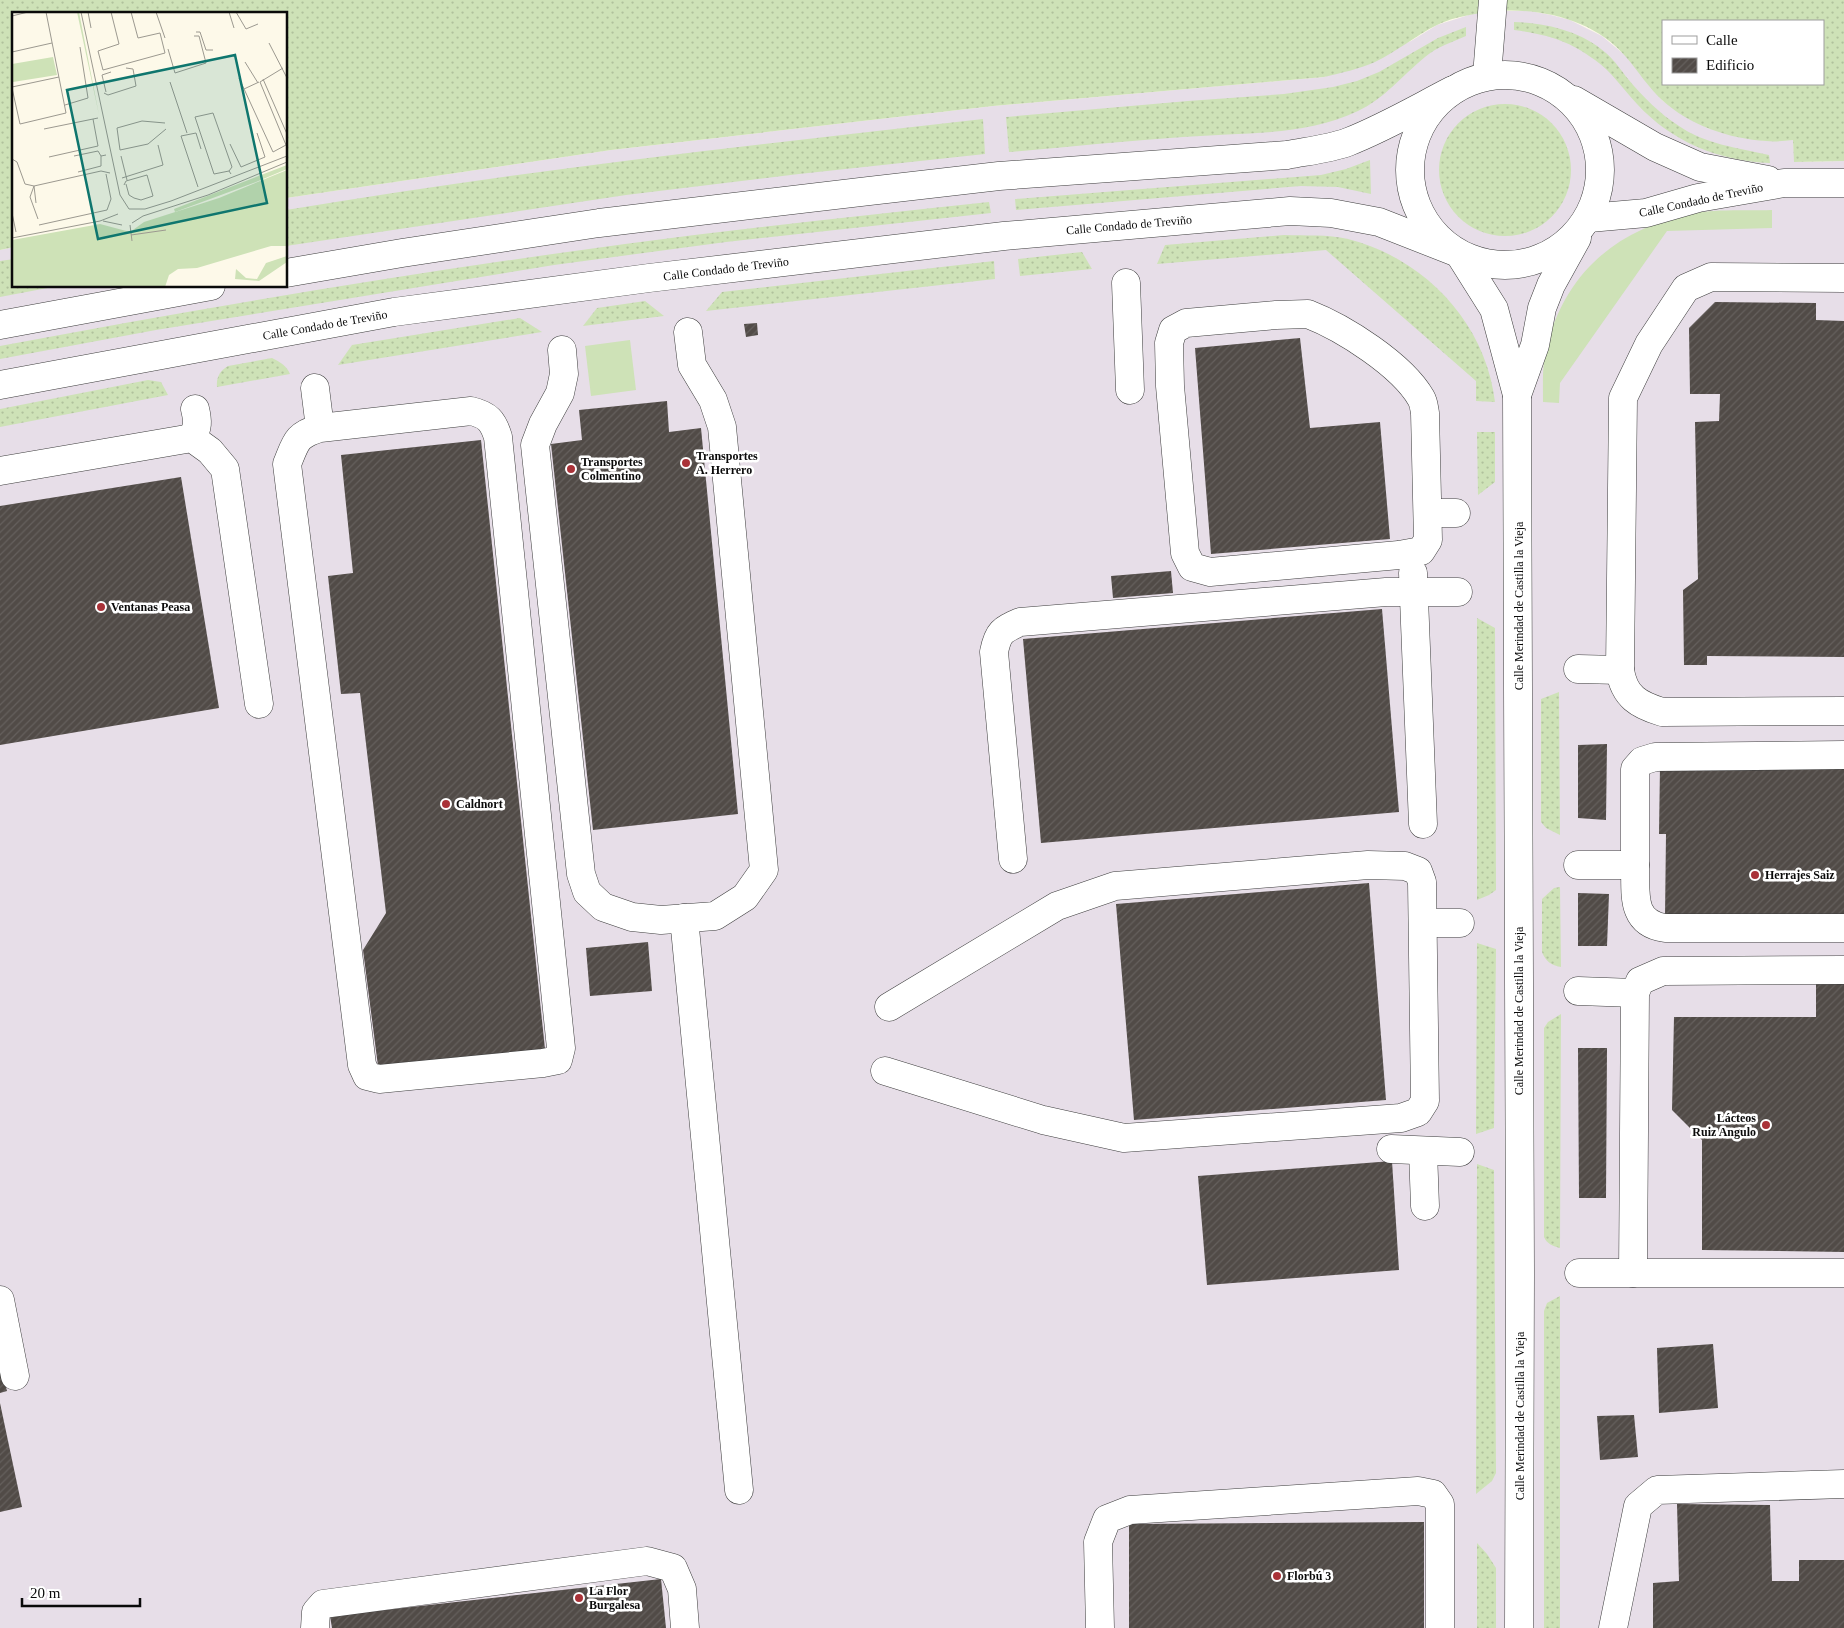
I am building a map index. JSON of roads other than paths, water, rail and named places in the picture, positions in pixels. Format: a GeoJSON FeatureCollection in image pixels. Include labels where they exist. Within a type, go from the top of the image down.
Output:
{"type":"FeatureCollection","features":[{"type":"Feature","properties":{"kind":"street"},"geometry":{"type":"LineString","coordinates":[[1488,76],[1493,0]]}},
{"type":"Feature","properties":{"kind":"street","name":"Calle Condado de Treviño"},"geometry":{"type":"LineString","coordinates":[[1453,90],[1488,76],[1513,75],[1539,80],[1655,146],[1700,167],[1784,183]]}},
{"type":"Feature","properties":{"kind":"street"},"geometry":{"type":"LineString","coordinates":[[1453,90],[1429,112],[1414,140],[1409,170],[1415,202],[1430,229],[1456,253]]}},
{"type":"Feature","properties":{"kind":"street"},"geometry":{"type":"LineString","coordinates":[[288,273],[402,253],[599,224],[850,193],[999,176],[1305,152],[1347,142],[1453,90]]}},
{"type":"Feature","properties":{"kind":"street"},"geometry":{"type":"LineString","coordinates":[[1561,92],[1581,112],[1595,136],[1601,164],[1599,192],[1586,222]]}},
{"type":"Feature","properties":{"kind":"street","name":"Calle Condado de Treviño"},"geometry":{"type":"LineString","coordinates":[[0,385],[394,312],[649,278],[1004,236],[1290,210],[1331,213],[1379,222],[1486,264],[1514,266],[1541,259],[1565,246],[1586,222],[1646,213],[1698,198],[1784,183],[1844,183]]}},
{"type":"Feature","properties":{"kind":"street","name":"Calle Merindad de Castilla la Vieja"},"geometry":{"type":"LineString","coordinates":[[1517,395],[1535,345],[1542,308],[1551,285],[1586,222]]}},
{"type":"Feature","properties":{"kind":"street","name":"Calle Merindad de Castilla la Vieja"},"geometry":{"type":"LineString","coordinates":[[1456,253],[1494,309],[1517,395],[1520,1274],[1519,1628]]}},
{"type":"Feature","properties":{"kind":"street"},"geometry":{"type":"LineString","coordinates":[[1844,278],[1711,277],[1686,288],[1649,344],[1623,398],[1620,670],[1622,681],[1629,694],[1642,706],[1662,712],[1844,711]]}},
{"type":"Feature","properties":{"kind":"street"},"geometry":{"type":"LineString","coordinates":[[1126,283],[1130,390]]}},
{"type":"Feature","properties":{"kind":"street"},"geometry":{"type":"LineString","coordinates":[[0,325],[200,288]]}},
{"type":"Feature","properties":{"kind":"street"},"geometry":{"type":"LineString","coordinates":[[1308,314],[1323,320],[1378,354],[1412,384],[1422,400],[1425,413],[1428,513],[1428,540],[1421,551],[1400,555],[1210,572],[1192,567],[1185,553],[1170,386],[1168,343],[1173,330],[1186,324],[1276,315],[1308,314]]}},
{"type":"Feature","properties":{"kind":"street"},"geometry":{"type":"LineString","coordinates":[[562,350],[564,374],[560,393],[543,424],[535,445],[581,874],[587,892],[603,906],[632,917],[661,920],[715,916],[745,897],[764,870],[722,427],[713,400],[692,366],[688,332]]}},
{"type":"Feature","properties":{"kind":"street"},"geometry":{"type":"LineString","coordinates":[[315,388],[320,428]]}},
{"type":"Feature","properties":{"kind":"street"},"geometry":{"type":"LineString","coordinates":[[192,438],[198,422],[195,409]]}},
{"type":"Feature","properties":{"kind":"street"},"geometry":{"type":"LineString","coordinates":[[471,411],[482,414],[494,424],[498,437],[559,1028],[561,1048],[558,1060],[543,1064],[379,1079],[368,1076],[362,1065],[287,464],[296,441],[307,432],[320,428],[471,411]]}},
{"type":"Feature","properties":{"kind":"street"},"geometry":{"type":"LineString","coordinates":[[0,471],[192,438],[210,451],[225,469],[259,704]]}},
{"type":"Feature","properties":{"kind":"street"},"geometry":{"type":"LineString","coordinates":[[1428,513],[1456,512]]}},
{"type":"Feature","properties":{"kind":"street"},"geometry":{"type":"LineString","coordinates":[[1412,553],[1423,824]]}},
{"type":"Feature","properties":{"kind":"street"},"geometry":{"type":"LineString","coordinates":[[1013,859],[994,652],[996,640],[1002,630],[1020,622],[1386,592],[1458,592]]}},
{"type":"Feature","properties":{"kind":"street"},"geometry":{"type":"LineString","coordinates":[[1578,669],[1620,670]]}},
{"type":"Feature","properties":{"kind":"street"},"geometry":{"type":"LineString","coordinates":[[1844,755],[1654,756],[1642,761],[1636,769],[1635,865],[1636,908],[1654,927],[1844,928]]}},
{"type":"Feature","properties":{"kind":"street"},"geometry":{"type":"LineString","coordinates":[[885,1071],[1043,1120],[1124,1138],[1401,1118],[1418,1112],[1425,1101],[1422,882],[1418,871],[1405,866],[1368,865],[1114,886],[1057,906],[889,1008]]}},
{"type":"Feature","properties":{"kind":"street"},"geometry":{"type":"LineString","coordinates":[[1578,865],[1635,865]]}},
{"type":"Feature","properties":{"kind":"street"},"geometry":{"type":"LineString","coordinates":[[684,918],[739,1490]]}},
{"type":"Feature","properties":{"kind":"street"},"geometry":{"type":"LineString","coordinates":[[1423,923],[1460,923]]}},
{"type":"Feature","properties":{"kind":"street"},"geometry":{"type":"LineString","coordinates":[[1633,1272],[1636,993],[1640,981],[1663,972],[1844,970]]}},
{"type":"Feature","properties":{"kind":"street"},"geometry":{"type":"LineString","coordinates":[[1578,992],[1636,993]]}},
{"type":"Feature","properties":{"kind":"street"},"geometry":{"type":"LineString","coordinates":[[1391,1149],[1460,1152]]}},
{"type":"Feature","properties":{"kind":"street"},"geometry":{"type":"LineString","coordinates":[[1423,1151],[1425,1206]]}},
{"type":"Feature","properties":{"kind":"street"},"geometry":{"type":"LineString","coordinates":[[1579,1273],[1844,1273]]}},
{"type":"Feature","properties":{"kind":"street"},"geometry":{"type":"LineString","coordinates":[[0,1300],[15,1376]]}},
{"type":"Feature","properties":{"kind":"street"},"geometry":{"type":"LineString","coordinates":[[1613,1628],[1638,1506],[1657,1490],[1844,1484]]}},
{"type":"Feature","properties":{"kind":"street"},"geometry":{"type":"LineString","coordinates":[[1100,1628],[1098,1542],[1107,1519],[1130,1510],[1418,1492],[1433,1494],[1450,1521],[1440,1628]]}},
{"type":"Feature","properties":{"kind":"street"},"geometry":{"type":"LineString","coordinates":[[315,1628],[316,1612],[323,1604],[647,1561],[673,1568],[682,1589],[685,1628]]}},
{"type":"Feature","properties":{"kind":"place","name":"Transportes A. Herrero"},"geometry":{"type":"Point","coordinates":[686,463]}},
{"type":"Feature","properties":{"kind":"place","name":"Transportes Colmentino"},"geometry":{"type":"Point","coordinates":[571,469]}},
{"type":"Feature","properties":{"kind":"place","name":"Ventanas Peasa"},"geometry":{"type":"Point","coordinates":[101,607]}},
{"type":"Feature","properties":{"kind":"place","name":"Caldnort"},"geometry":{"type":"Point","coordinates":[446,804]}},
{"type":"Feature","properties":{"kind":"place","name":"Herrajes Saiz"},"geometry":{"type":"Point","coordinates":[1755,875]}},
{"type":"Feature","properties":{"kind":"place","name":"Lácteos Ruiz Angulo"},"geometry":{"type":"Point","coordinates":[1766,1125]}},
{"type":"Feature","properties":{"kind":"place","name":"Florbú 3"},"geometry":{"type":"Point","coordinates":[1277,1576]}},
{"type":"Feature","properties":{"kind":"place","name":"La Flor Burgalesa"},"geometry":{"type":"Point","coordinates":[579,1598]}}]}
